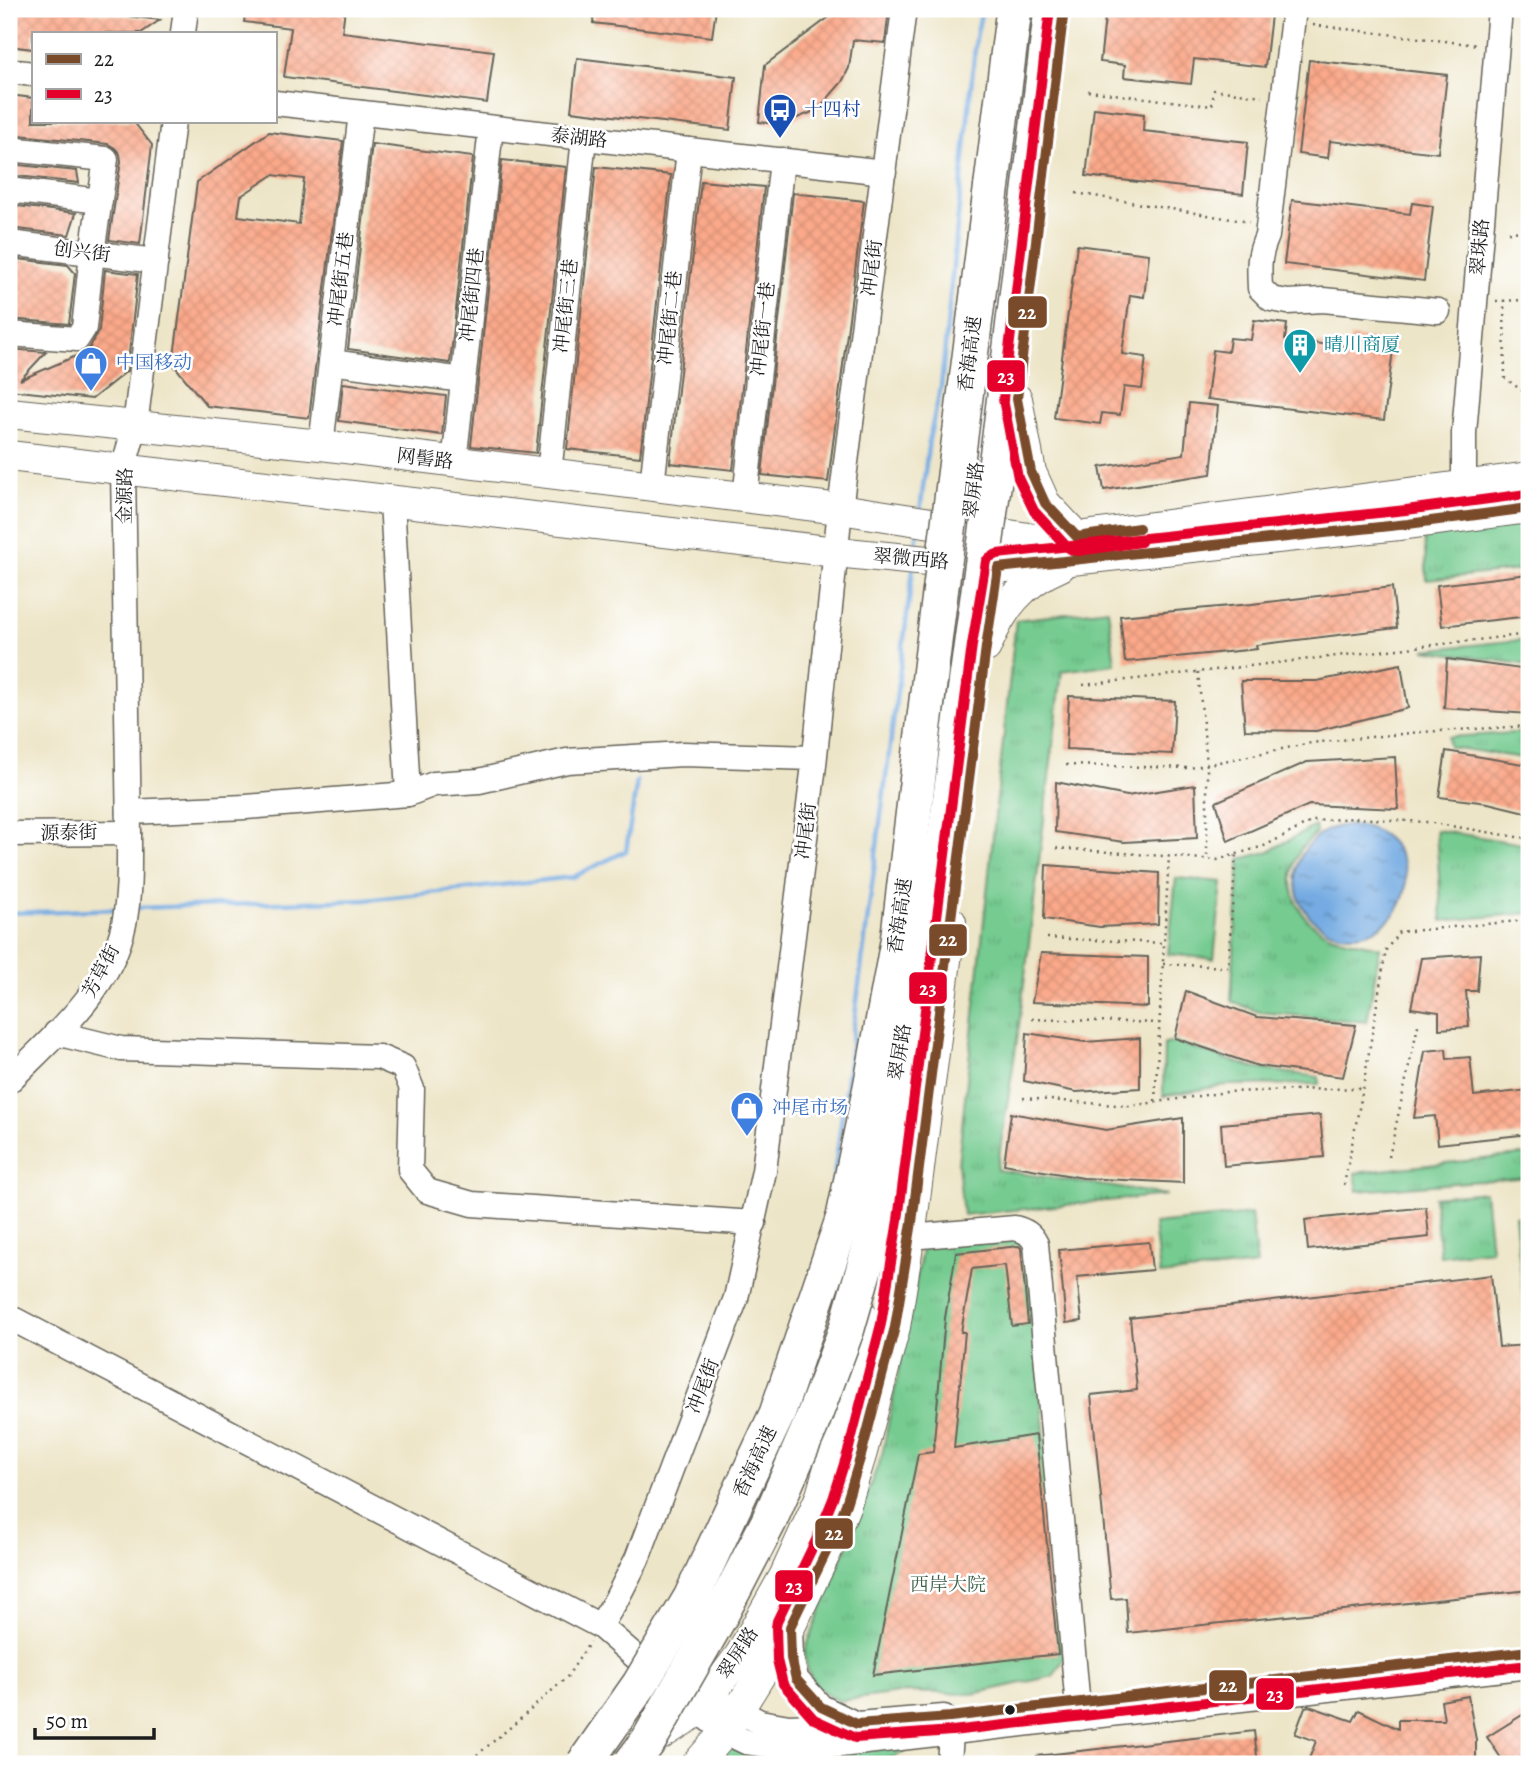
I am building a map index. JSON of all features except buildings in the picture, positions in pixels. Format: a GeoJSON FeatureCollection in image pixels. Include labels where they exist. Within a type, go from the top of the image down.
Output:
{"type":"FeatureCollection","features":[{"type":"Feature","properties":{"kind":"highway","name":"香海高速"},"geometry":{"type":"LineString","coordinates":[[584,1764],[640,1684],[691,1598],[777,1414],[844,1217],[898,942],[1014,9]]}},
{"type":"Feature","properties":{"kind":"highway","name":"香海高速"},"geometry":{"type":"LineString","coordinates":[[631,1764],[649,1740],[722,1612],[769,1521],[810,1427],[846,1328],[876,1227],[930,950],[1000,436],[1052,9]]}},
{"type":"Feature","properties":{"kind":"main road","name":"翠屏路"},"geometry":{"type":"LineString","coordinates":[[697,1764],[731,1721],[789,1626],[830,1544],[833,1500],[853,1381],[875,1201],[916,949],[1034,9]]}},
{"type":"Feature","properties":{"kind":"main road","name":"翠屏路"},"geometry":{"type":"LineString","coordinates":[[615,1764],[703,1704],[740,1655],[785,1574],[862,1452],[895,1327],[910,1237],[1003,533],[1064,9]]}},
{"type":"Feature","properties":{"kind":"main road"},"geometry":{"type":"LineString","coordinates":[[986,647],[1004,611],[1022,589],[1079,548],[1045,503],[1031,472],[1017,399]]}},
{"type":"Feature","properties":{"kind":"main road","name":"网髻路"},"geometry":{"type":"LineString","coordinates":[[9,413],[321,445],[840,509]]}},
{"type":"Feature","properties":{"kind":"main road","name":"翠微西路"},"geometry":{"type":"LineString","coordinates":[[9,457],[836,552],[998,568],[1079,548],[1529,478]]}},
{"type":"Feature","properties":{"kind":"main road","name":"翠微西路"},"geometry":{"type":"LineString","coordinates":[[840,509],[1003,533],[1079,548],[1408,524],[1529,508]]}},
{"type":"Feature","properties":{"kind":"street"},"geometry":{"type":"LineString","coordinates":[[183,32],[186,9]]}},
{"type":"Feature","properties":{"kind":"street","name":"冲尾街"},"geometry":{"type":"LineString","coordinates":[[600,1626],[637,1559],[732,1311],[764,1171],[814,758],[840,509],[904,9]]}},
{"type":"Feature","properties":{"kind":"street","name":"翠珠路"},"geometry":{"type":"LineString","coordinates":[[1464,486],[1464,433],[1500,9]]}},
{"type":"Feature","properties":{"kind":"street"},"geometry":{"type":"LineString","coordinates":[[1293,16],[1267,236],[1260,253],[1260,288],[1271,299],[1288,302],[1323,300],[1438,311]]}},
{"type":"Feature","properties":{"kind":"street"},"geometry":{"type":"LineString","coordinates":[[9,71],[32,74]]}},
{"type":"Feature","properties":{"kind":"street","name":"泰湖路"},"geometry":{"type":"LineString","coordinates":[[276,103],[884,172]]}},
{"type":"Feature","properties":{"kind":"street","name":"冲尾街五巷"},"geometry":{"type":"LineString","coordinates":[[321,445],[361,113]]}},
{"type":"Feature","properties":{"kind":"street","name":"金源路"},"geometry":{"type":"LineString","coordinates":[[129,823],[123,469],[135,426],[173,122]]}},
{"type":"Feature","properties":{"kind":"street","name":"冲尾街四巷"},"geometry":{"type":"LineString","coordinates":[[454,463],[491,128]]}},
{"type":"Feature","properties":{"kind":"street","name":"冲尾街三巷"},"geometry":{"type":"LineString","coordinates":[[549,474],[584,138]]}},
{"type":"Feature","properties":{"kind":"street"},"geometry":{"type":"LineString","coordinates":[[9,149],[106,159],[84,328],[77,339],[9,334]]}},
{"type":"Feature","properties":{"kind":"street","name":"冲尾街二巷"},"geometry":{"type":"LineString","coordinates":[[652,486],[689,150]]}},
{"type":"Feature","properties":{"kind":"street","name":"冲尾街一巷"},"geometry":{"type":"LineString","coordinates":[[745,498],[782,160]]}},
{"type":"Feature","properties":{"kind":"street"},"geometry":{"type":"LineString","coordinates":[[9,190],[100,201]]}},
{"type":"Feature","properties":{"kind":"street","name":"创兴街"},"geometry":{"type":"LineString","coordinates":[[9,243],[156,261]]}},
{"type":"Feature","properties":{"kind":"street"},"geometry":{"type":"LineString","coordinates":[[331,362],[463,380]]}},
{"type":"Feature","properties":{"kind":"street"},"geometry":{"type":"LineString","coordinates":[[392,500],[408,794]]}},
{"type":"Feature","properties":{"kind":"street","name":"源泰街"},"geometry":{"type":"LineString","coordinates":[[9,834],[129,823],[246,807],[408,794],[434,784],[480,781],[567,761],[683,754],[814,758]]}},
{"type":"Feature","properties":{"kind":"street","name":"芳草街"},"geometry":{"type":"LineString","coordinates":[[9,1081],[90,998],[111,961],[126,909],[129,823]]}},
{"type":"Feature","properties":{"kind":"street"},"geometry":{"type":"LineString","coordinates":[[56,1033],[121,1049],[379,1057],[403,1067],[412,1090],[410,1170],[427,1191],[471,1203],[754,1223]]}},
{"type":"Feature","properties":{"kind":"street"},"geometry":{"type":"LineString","coordinates":[[910,1237],[1015,1228],[1032,1236],[1036,1244],[1079,1710]]}},
{"type":"Feature","properties":{"kind":"street"},"geometry":{"type":"LineString","coordinates":[[9,1317],[600,1626],[703,1704],[731,1721],[746,1742],[792,1748],[951,1733],[1079,1710],[1529,1651]]}},
{"type":"Feature","properties":{"kind":"street"},"geometry":{"type":"LineString","coordinates":[[789,1626],[791,1658],[796,1678],[821,1707],[857,1724]]}},
{"type":"Feature","properties":{"kind":"street"},"geometry":{"type":"LineString","coordinates":[[731,1721],[789,1727],[1079,1710],[1529,1666]]}},
{"type":"Feature","properties":{"kind":"street"},"geometry":{"type":"LineString","coordinates":[[949,1764],[951,1733]]}},
{"type":"Feature","properties":{"kind":"path"},"geometry":{"type":"LineString","coordinates":[[1293,16],[1481,46]]}},
{"type":"Feature","properties":{"kind":"path"},"geometry":{"type":"LineString","coordinates":[[1088,91],[1212,106],[1214,90],[1283,99]]}},
{"type":"Feature","properties":{"kind":"path"},"geometry":{"type":"LineString","coordinates":[[1076,193],[1268,225]]}},
{"type":"Feature","properties":{"kind":"path"},"geometry":{"type":"LineString","coordinates":[[1508,232],[1529,231]]}},
{"type":"Feature","properties":{"kind":"path"},"geometry":{"type":"LineString","coordinates":[[1504,300],[1505,378],[1529,396]]}},
{"type":"Feature","properties":{"kind":"path"},"geometry":{"type":"LineString","coordinates":[[1475,301],[1529,300]]}},
{"type":"Feature","properties":{"kind":"path"},"geometry":{"type":"LineString","coordinates":[[1083,685],[1529,634]]}},
{"type":"Feature","properties":{"kind":"path"},"geometry":{"type":"LineString","coordinates":[[1198,671],[1208,764],[1207,859]]}},
{"type":"Feature","properties":{"kind":"path"},"geometry":{"type":"LineString","coordinates":[[1066,765],[1190,768],[1311,743],[1422,732],[1529,726]]}},
{"type":"Feature","properties":{"kind":"path"},"geometry":{"type":"LineString","coordinates":[[1056,848],[1217,860],[1264,846],[1313,821],[1354,818],[1427,822],[1529,839]]}},
{"type":"Feature","properties":{"kind":"path"},"geometry":{"type":"LineString","coordinates":[[1163,964],[1228,967],[1236,854]]}},
{"type":"Feature","properties":{"kind":"path"},"geometry":{"type":"LineString","coordinates":[[1155,1102],[1169,856]]}},
{"type":"Feature","properties":{"kind":"path"},"geometry":{"type":"LineString","coordinates":[[1344,1185],[1386,950],[1399,932],[1529,919]]}},
{"type":"Feature","properties":{"kind":"path"},"geometry":{"type":"LineString","coordinates":[[1047,938],[1164,943]]}},
{"type":"Feature","properties":{"kind":"path"},"geometry":{"type":"LineString","coordinates":[[1032,1020],[1160,1023]]}},
{"type":"Feature","properties":{"kind":"path"},"geometry":{"type":"LineString","coordinates":[[1389,1157],[1419,1021]]}},
{"type":"Feature","properties":{"kind":"path"},"geometry":{"type":"LineString","coordinates":[[1023,1098],[1129,1106],[1227,1092],[1363,1088]]}},
{"type":"Feature","properties":{"kind":"path"},"geometry":{"type":"LineString","coordinates":[[466,1764],[567,1677],[600,1626]]}},
{"type":"Feature","properties":{"kind":"path"},"geometry":{"type":"LineString","coordinates":[[978,1759],[978,1764]]}},
{"type":"Feature","properties":{"kind":"green space"},"geometry":{"type":"Polygon","coordinates":[[[1529,520],[1529,569],[1427,580],[1424,535],[1529,520]]]}},
{"type":"Feature","properties":{"kind":"green space"},"geometry":{"type":"Polygon","coordinates":[[[1108,609],[1115,664],[1062,671],[1018,1034],[997,1170],[1167,1195],[963,1215],[958,1164],[1016,620],[1108,609]]]}},
{"type":"Feature","properties":{"kind":"green space"},"geometry":{"type":"Polygon","coordinates":[[[1529,639],[1529,665],[1424,650],[1529,639]]]}},
{"type":"Feature","properties":{"kind":"green space"},"geometry":{"type":"Polygon","coordinates":[[[1529,732],[1529,759],[1449,747],[1448,737],[1529,732]]]}},
{"type":"Feature","properties":{"kind":"green space"},"geometry":{"type":"Polygon","coordinates":[[[1315,826],[1316,833],[1295,861],[1292,873],[1294,897],[1306,917],[1326,933],[1380,947],[1367,1022],[1259,1012],[1231,1001],[1240,859],[1267,852],[1315,826]]]}},
{"type":"Feature","properties":{"kind":"green space"},"geometry":{"type":"Polygon","coordinates":[[[1436,830],[1529,845],[1529,913],[1442,921],[1436,830]]]}},
{"type":"Feature","properties":{"kind":"green space"},"geometry":{"type":"Polygon","coordinates":[[[1176,878],[1222,882],[1214,959],[1168,954],[1176,878]]]}},
{"type":"Feature","properties":{"kind":"green space"},"geometry":{"type":"Polygon","coordinates":[[[1175,1042],[1254,1068],[1319,1077],[1319,1084],[1226,1085],[1163,1096],[1164,1044],[1175,1042]]]}},
{"type":"Feature","properties":{"kind":"green space"},"geometry":{"type":"Polygon","coordinates":[[[1529,1154],[1529,1177],[1358,1191],[1355,1173],[1529,1154]]]}},
{"type":"Feature","properties":{"kind":"green space"},"geometry":{"type":"Polygon","coordinates":[[[1485,1192],[1491,1250],[1440,1256],[1434,1197],[1485,1192]]]}},
{"type":"Feature","properties":{"kind":"green space"},"geometry":{"type":"Polygon","coordinates":[[[1251,1214],[1257,1265],[1160,1275],[1154,1224],[1251,1214]]]}},
{"type":"Feature","properties":{"kind":"green space"},"geometry":{"type":"Polygon","coordinates":[[[1529,1215],[1529,1333],[1527,1333],[1515,1216],[1529,1215]]]}},
{"type":"Feature","properties":{"kind":"green space","name":"西岸大院"},"geometry":{"type":"Polygon","coordinates":[[[1026,1234],[1065,1657],[1053,1676],[973,1694],[906,1692],[840,1701],[815,1685],[804,1653],[882,1455],[923,1245],[1026,1234]]]}},
{"type":"Feature","properties":{"kind":"green space"},"geometry":{"type":"Polygon","coordinates":[[[730,1730],[940,1732],[882,1764],[714,1764],[730,1730]]]}},
{"type":"Feature","properties":{"kind":"water"},"geometry":{"type":"Polygon","coordinates":[[[1351,825],[1372,829],[1390,841],[1402,859],[1406,880],[1402,901],[1390,919],[1372,931],[1351,935],[1330,931],[1312,919],[1300,901],[1296,880],[1300,859],[1312,841],[1330,829],[1351,825]]]}},
{"type":"Feature","properties":{"kind":"waterway"},"geometry":{"type":"LineString","coordinates":[[920,512],[929,439],[941,387],[976,38],[982,9]]}},
{"type":"Feature","properties":{"kind":"waterway"},"geometry":{"type":"LineString","coordinates":[[915,550],[918,531]]}},
{"type":"Feature","properties":{"kind":"waterway"},"geometry":{"type":"LineString","coordinates":[[833,1185],[913,569]]}},
{"type":"Feature","properties":{"kind":"waterway"},"geometry":{"type":"LineString","coordinates":[[135,908],[366,900],[573,877],[626,851],[637,781]]}},
{"type":"Feature","properties":{"kind":"waterway"},"geometry":{"type":"LineString","coordinates":[[9,913],[119,909]]}},
{"type":"Feature","properties":{"kind":"transit line","name":"23"},"geometry":{"type":"LineString","coordinates":[[1050,9],[1003,399],[1018,478],[1034,511],[1067,547],[1078,551],[1141,542]]}},
{"type":"Feature","properties":{"kind":"transit line","name":"22"},"geometry":{"type":"LineString","coordinates":[[1064,9],[1017,399],[1031,472],[1045,503],[1077,537],[1139,528]]}},
{"type":"Feature","properties":{"kind":"transit line","name":"23"},"geometry":{"type":"LineString","coordinates":[[1527,494],[1406,510],[997,554],[986,561],[972,645],[898,1220],[881,1324],[833,1499],[776,1627],[777,1660],[783,1684],[814,1719],[855,1738],[952,1731],[1529,1665]]}},
{"type":"Feature","properties":{"kind":"transit line","name":"22"},"geometry":{"type":"LineString","coordinates":[[1529,508],[1408,524],[998,568],[912,1222],[895,1327],[846,1504],[790,1627],[791,1658],[796,1679],[821,1707],[857,1724],[950,1717],[1529,1651]]}},
{"type":"Feature","properties":{"kind":"place","name":"十四村"},"geometry":{"type":"Point","coordinates":[780,140]}},
{"type":"Feature","properties":{"kind":"place","name":"晴川商厦"},"geometry":{"type":"Point","coordinates":[1300,375]}},
{"type":"Feature","properties":{"kind":"place","name":"中国移动"},"geometry":{"type":"Point","coordinates":[91,393]}},
{"type":"Feature","properties":{"kind":"place","name":"冲尾市场"},"geometry":{"type":"Point","coordinates":[747,1138]}}]}
